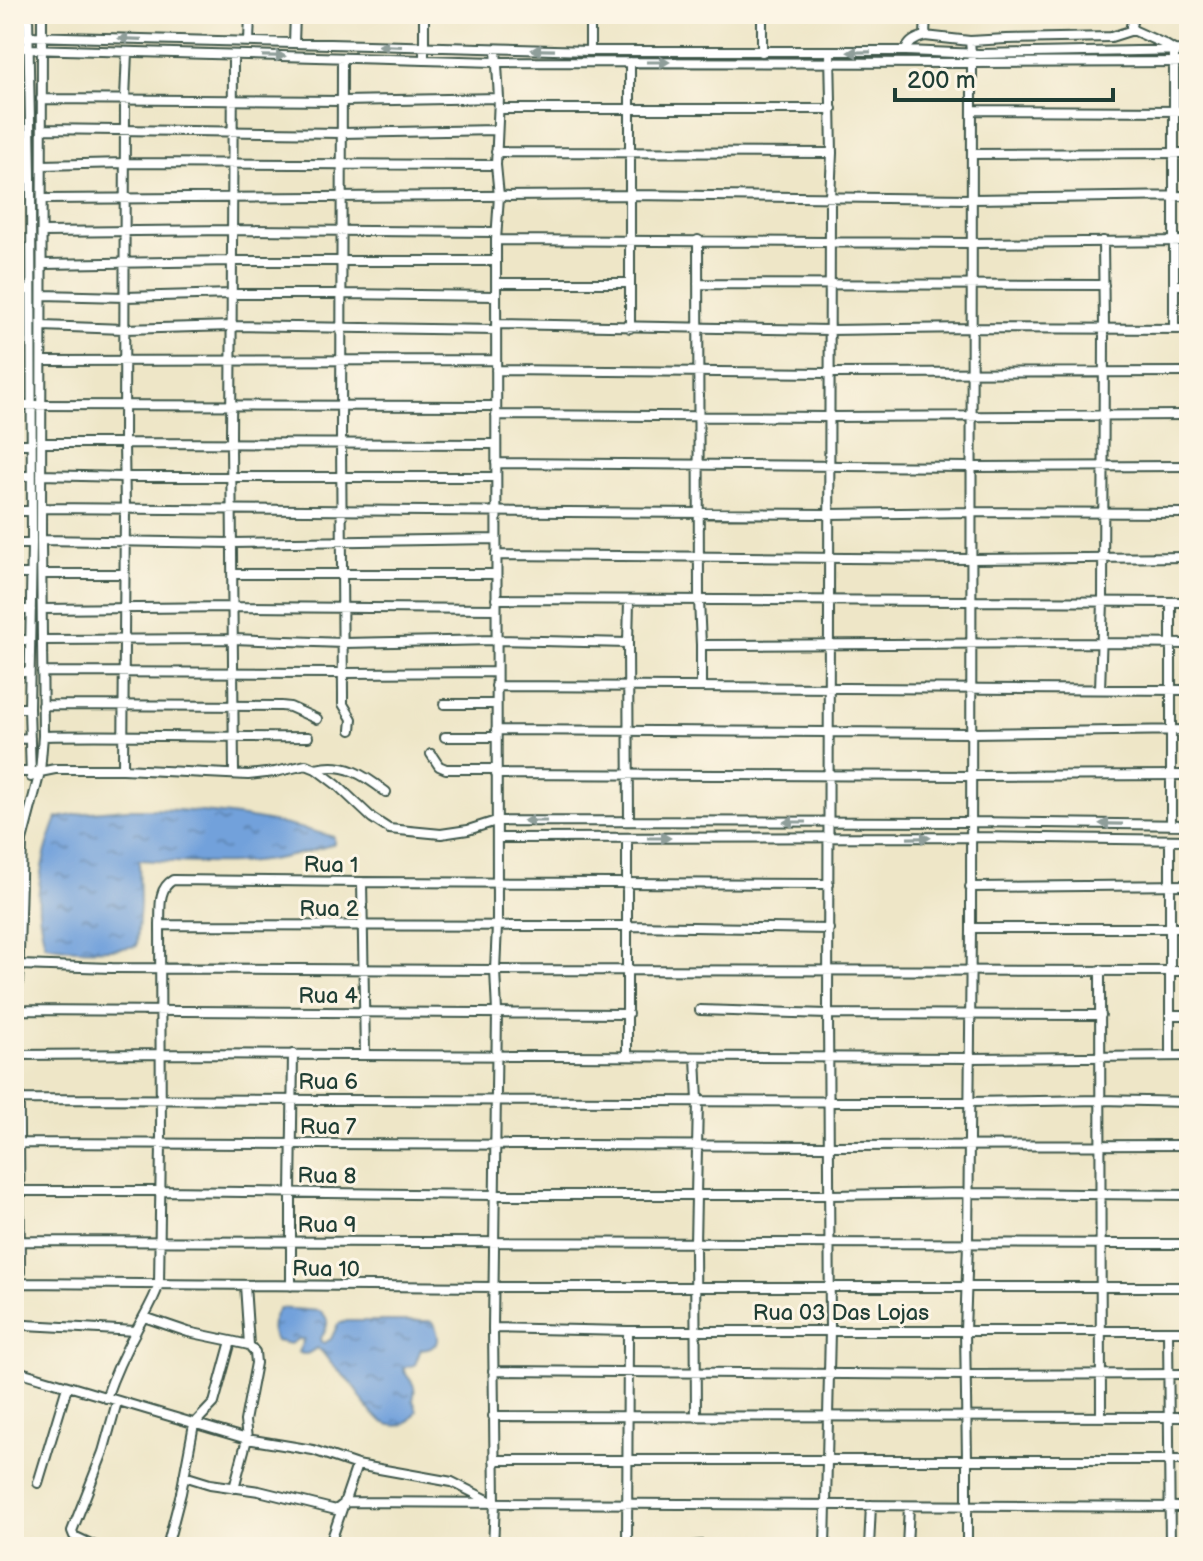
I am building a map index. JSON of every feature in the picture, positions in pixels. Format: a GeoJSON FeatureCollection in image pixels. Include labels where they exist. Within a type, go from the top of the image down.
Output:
{"type":"FeatureCollection","features":[{"type":"Feature","properties":{"kind":"street"},"geometry":{"type":"LineString","coordinates":[[28,14],[31,511],[42,574],[43,736],[35,772]]}},
{"type":"Feature","properties":{"kind":"street"},"geometry":{"type":"LineString","coordinates":[[15,1284],[20,1272],[19,1143],[16,1121],[19,1099],[16,1055],[19,1010],[16,990],[18,860],[35,790],[29,708],[31,574],[41,508],[42,14]]}},
{"type":"Feature","properties":{"kind":"street"},"geometry":{"type":"LineString","coordinates":[[249,42],[250,14]]}},
{"type":"Feature","properties":{"kind":"street"},"geometry":{"type":"LineString","coordinates":[[294,43],[295,14]]}},
{"type":"Feature","properties":{"kind":"street"},"geometry":{"type":"LineString","coordinates":[[424,14],[424,60]]}},
{"type":"Feature","properties":{"kind":"street"},"geometry":{"type":"LineString","coordinates":[[590,14],[590,51]]}},
{"type":"Feature","properties":{"kind":"street"},"geometry":{"type":"LineString","coordinates":[[762,14],[762,52]]}},
{"type":"Feature","properties":{"kind":"street"},"geometry":{"type":"LineString","coordinates":[[925,36],[926,14]]}},
{"type":"Feature","properties":{"kind":"street"},"geometry":{"type":"LineString","coordinates":[[1133,30],[1134,14]]}},
{"type":"Feature","properties":{"kind":"street"},"geometry":{"type":"LineString","coordinates":[[906,51],[916,39],[925,36],[970,41],[1111,37],[1133,30],[1174,50]]}},
{"type":"Feature","properties":{"kind":"street"},"geometry":{"type":"LineString","coordinates":[[14,43],[28,36],[42,36],[590,51],[906,51],[972,58],[1189,62]]}},
{"type":"Feature","properties":{"kind":"street"},"geometry":{"type":"LineString","coordinates":[[967,1547],[965,1331],[971,928],[973,415],[970,41]]}},
{"type":"Feature","properties":{"kind":"street"},"geometry":{"type":"LineString","coordinates":[[14,43],[28,49],[42,50],[496,62],[830,63],[1189,50]]}},
{"type":"Feature","properties":{"kind":"street"},"geometry":{"type":"LineString","coordinates":[[493,1547],[497,1012],[496,236],[499,196],[496,49]]}},
{"type":"Feature","properties":{"kind":"street"},"geometry":{"type":"LineString","coordinates":[[1174,50],[1174,329]]}},
{"type":"Feature","properties":{"kind":"street"},"geometry":{"type":"LineString","coordinates":[[123,769],[127,52]]}},
{"type":"Feature","properties":{"kind":"street"},"geometry":{"type":"LineString","coordinates":[[685,1547],[825,1547],[830,1330],[830,52]]}},
{"type":"Feature","properties":{"kind":"street"},"geometry":{"type":"LineString","coordinates":[[233,55],[231,443],[234,773]]}},
{"type":"Feature","properties":{"kind":"street"},"geometry":{"type":"LineString","coordinates":[[342,58],[343,704],[352,719],[351,730]]}},
{"type":"Feature","properties":{"kind":"street"},"geometry":{"type":"LineString","coordinates":[[630,62],[630,328]]}},
{"type":"Feature","properties":{"kind":"street"},"geometry":{"type":"LineString","coordinates":[[41,99],[343,101],[499,98]]}},
{"type":"Feature","properties":{"kind":"street"},"geometry":{"type":"LineString","coordinates":[[499,109],[832,109]]}},
{"type":"Feature","properties":{"kind":"street"},"geometry":{"type":"LineString","coordinates":[[972,110],[1189,111]]}},
{"type":"Feature","properties":{"kind":"street"},"geometry":{"type":"LineString","coordinates":[[42,129],[342,133],[496,130]]}},
{"type":"Feature","properties":{"kind":"street"},"geometry":{"type":"LineString","coordinates":[[496,152],[832,153]]}},
{"type":"Feature","properties":{"kind":"street"},"geometry":{"type":"LineString","coordinates":[[972,154],[1189,153]]}},
{"type":"Feature","properties":{"kind":"street"},"geometry":{"type":"LineString","coordinates":[[42,165],[496,165]]}},
{"type":"Feature","properties":{"kind":"street"},"geometry":{"type":"LineString","coordinates":[[14,177],[31,177]]}},
{"type":"Feature","properties":{"kind":"street"},"geometry":{"type":"LineString","coordinates":[[42,199],[630,195],[972,199],[1189,196]]}},
{"type":"Feature","properties":{"kind":"street"},"geometry":{"type":"LineString","coordinates":[[42,232],[341,231],[630,240],[972,243],[1189,241]]}},
{"type":"Feature","properties":{"kind":"street"},"geometry":{"type":"LineString","coordinates":[[698,240],[701,687]]}},
{"type":"Feature","properties":{"kind":"street"},"geometry":{"type":"LineString","coordinates":[[1100,689],[1103,601],[1103,241]]}},
{"type":"Feature","properties":{"kind":"street"},"geometry":{"type":"LineString","coordinates":[[43,264],[496,261]]}},
{"type":"Feature","properties":{"kind":"street"},"geometry":{"type":"LineString","coordinates":[[496,283],[630,283]]}},
{"type":"Feature","properties":{"kind":"street"},"geometry":{"type":"LineString","coordinates":[[698,284],[1104,285]]}},
{"type":"Feature","properties":{"kind":"street"},"geometry":{"type":"LineString","coordinates":[[1175,285],[1189,285]]}},
{"type":"Feature","properties":{"kind":"street"},"geometry":{"type":"LineString","coordinates":[[14,290],[31,290]]}},
{"type":"Feature","properties":{"kind":"street"},"geometry":{"type":"LineString","coordinates":[[42,295],[496,296]]}},
{"type":"Feature","properties":{"kind":"street"},"geometry":{"type":"LineString","coordinates":[[42,326],[124,329],[232,326],[1189,329]]}},
{"type":"Feature","properties":{"kind":"street"},"geometry":{"type":"LineString","coordinates":[[42,361],[232,360],[829,373],[1189,372]]}},
{"type":"Feature","properties":{"kind":"street"},"geometry":{"type":"LineString","coordinates":[[14,405],[341,404],[829,417],[1189,415]]}},
{"type":"Feature","properties":{"kind":"street"},"geometry":{"type":"LineString","coordinates":[[42,443],[496,444]]}},
{"type":"Feature","properties":{"kind":"street"},"geometry":{"type":"LineString","coordinates":[[14,444],[30,444]]}},
{"type":"Feature","properties":{"kind":"street"},"geometry":{"type":"LineString","coordinates":[[496,463],[1189,466]]}},
{"type":"Feature","properties":{"kind":"street"},"geometry":{"type":"LineString","coordinates":[[41,475],[496,477]]}},
{"type":"Feature","properties":{"kind":"street"},"geometry":{"type":"LineString","coordinates":[[14,476],[31,476]]}},
{"type":"Feature","properties":{"kind":"street"},"geometry":{"type":"LineString","coordinates":[[41,508],[829,514],[1189,513]]}},
{"type":"Feature","properties":{"kind":"street"},"geometry":{"type":"LineString","coordinates":[[14,511],[31,511]]}},
{"type":"Feature","properties":{"kind":"street"},"geometry":{"type":"LineString","coordinates":[[14,544],[496,539]]}},
{"type":"Feature","properties":{"kind":"street"},"geometry":{"type":"LineString","coordinates":[[496,555],[971,559],[1189,557]]}},
{"type":"Feature","properties":{"kind":"street"},"geometry":{"type":"LineString","coordinates":[[14,574],[31,574]]}},
{"type":"Feature","properties":{"kind":"street"},"geometry":{"type":"LineString","coordinates":[[42,574],[124,574]]}},
{"type":"Feature","properties":{"kind":"street"},"geometry":{"type":"LineString","coordinates":[[232,574],[496,574]]}},
{"type":"Feature","properties":{"kind":"street"},"geometry":{"type":"LineString","coordinates":[[42,609],[343,608],[629,600],[1189,602]]}},
{"type":"Feature","properties":{"kind":"street"},"geometry":{"type":"LineString","coordinates":[[629,600],[629,821]]}},
{"type":"Feature","properties":{"kind":"street"},"geometry":{"type":"LineString","coordinates":[[1171,602],[1171,825]]}},
{"type":"Feature","properties":{"kind":"street"},"geometry":{"type":"LineString","coordinates":[[14,610],[31,610]]}},
{"type":"Feature","properties":{"kind":"street"},"geometry":{"type":"LineString","coordinates":[[14,640],[30,640]]}},
{"type":"Feature","properties":{"kind":"street"},"geometry":{"type":"LineString","coordinates":[[42,640],[628,643]]}},
{"type":"Feature","properties":{"kind":"street"},"geometry":{"type":"LineString","coordinates":[[701,645],[1189,644]]}},
{"type":"Feature","properties":{"kind":"street"},"geometry":{"type":"LineString","coordinates":[[14,672],[29,672]]}},
{"type":"Feature","properties":{"kind":"street"},"geometry":{"type":"LineString","coordinates":[[42,672],[496,672]]}},
{"type":"Feature","properties":{"kind":"street"},"geometry":{"type":"LineString","coordinates":[[496,686],[1189,690]]}},
{"type":"Feature","properties":{"kind":"street"},"geometry":{"type":"LineString","coordinates":[[444,704],[496,704]]}},
{"type":"Feature","properties":{"kind":"street"},"geometry":{"type":"LineString","coordinates":[[42,705],[281,706],[317,719]]}},
{"type":"Feature","properties":{"kind":"street"},"geometry":{"type":"LineString","coordinates":[[14,708],[29,708]]}},
{"type":"Feature","properties":{"kind":"street"},"geometry":{"type":"LineString","coordinates":[[445,737],[629,731],[971,733],[1189,730]]}},
{"type":"Feature","properties":{"kind":"street"},"geometry":{"type":"LineString","coordinates":[[43,736],[308,737]]}},
{"type":"Feature","properties":{"kind":"street"},"geometry":{"type":"LineString","coordinates":[[14,739],[30,738]]}},
{"type":"Feature","properties":{"kind":"street"},"geometry":{"type":"LineString","coordinates":[[431,754],[439,766],[446,769],[496,771],[1189,775]]}},
{"type":"Feature","properties":{"kind":"street"},"geometry":{"type":"LineString","coordinates":[[14,772],[123,769],[248,775],[306,765],[337,785],[372,818],[389,829],[441,834],[496,821],[1189,825]]}},
{"type":"Feature","properties":{"kind":"street"},"geometry":{"type":"LineString","coordinates":[[316,769],[328,766],[348,769],[386,792]]}},
{"type":"Feature","properties":{"kind":"street"},"geometry":{"type":"LineString","coordinates":[[14,815],[27,815]]}},
{"type":"Feature","properties":{"kind":"street"},"geometry":{"type":"LineString","coordinates":[[497,838],[1189,840]]}},
{"type":"Feature","properties":{"kind":"street"},"geometry":{"type":"LineString","coordinates":[[627,838],[627,1056]]}},
{"type":"Feature","properties":{"kind":"street"},"geometry":{"type":"LineString","coordinates":[[1170,840],[1170,1055]]}},
{"type":"Feature","properties":{"kind":"street","name":"Rua 1"},"geometry":{"type":"LineString","coordinates":[[160,925],[162,890],[173,880],[829,884]]}},
{"type":"Feature","properties":{"kind":"street"},"geometry":{"type":"LineString","coordinates":[[362,882],[365,1055]]}},
{"type":"Feature","properties":{"kind":"street"},"geometry":{"type":"LineString","coordinates":[[970,887],[1189,885]]}},
{"type":"Feature","properties":{"kind":"street"},"geometry":{"type":"LineString","coordinates":[[106,1398],[111,1381],[159,1284],[160,925]]}},
{"type":"Feature","properties":{"kind":"street","name":"Rua 2"},"geometry":{"type":"LineString","coordinates":[[160,925],[829,929]]}},
{"type":"Feature","properties":{"kind":"street"},"geometry":{"type":"LineString","coordinates":[[971,928],[1189,928]]}},
{"type":"Feature","properties":{"kind":"street"},"geometry":{"type":"LineString","coordinates":[[18,960],[161,968],[1189,971]]}},
{"type":"Feature","properties":{"kind":"street"},"geometry":{"type":"LineString","coordinates":[[1100,970],[1101,1417]]}},
{"type":"Feature","properties":{"kind":"street","name":"Rua 4"},"geometry":{"type":"LineString","coordinates":[[19,1010],[628,1014]]}},
{"type":"Feature","properties":{"kind":"street"},"geometry":{"type":"LineString","coordinates":[[700,1010],[828,1014],[1101,1015]]}},
{"type":"Feature","properties":{"kind":"street"},"geometry":{"type":"LineString","coordinates":[[1170,1015],[1189,1015]]}},
{"type":"Feature","properties":{"kind":"street"},"geometry":{"type":"LineString","coordinates":[[291,1286],[293,1054]]}},
{"type":"Feature","properties":{"kind":"street"},"geometry":{"type":"LineString","coordinates":[[16,1055],[1189,1056]]}},
{"type":"Feature","properties":{"kind":"street"},"geometry":{"type":"LineString","coordinates":[[696,1057],[696,1417]]}},
{"type":"Feature","properties":{"kind":"street","name":"Rua 6"},"geometry":{"type":"LineString","coordinates":[[19,1099],[1189,1102]]}},
{"type":"Feature","properties":{"kind":"street","name":"Rua 7"},"geometry":{"type":"LineString","coordinates":[[19,1143],[1189,1145]]}},
{"type":"Feature","properties":{"kind":"street","name":"Rua 8"},"geometry":{"type":"LineString","coordinates":[[19,1191],[1189,1195]]}},
{"type":"Feature","properties":{"kind":"street","name":"Rua 9"},"geometry":{"type":"LineString","coordinates":[[20,1241],[1189,1244]]}},
{"type":"Feature","properties":{"kind":"street","name":"Rua 10"},"geometry":{"type":"LineString","coordinates":[[15,1284],[1189,1287]]}},
{"type":"Feature","properties":{"kind":"street"},"geometry":{"type":"LineString","coordinates":[[234,1488],[247,1439],[245,1421],[256,1363],[255,1352],[249,1345],[245,1285]]}},
{"type":"Feature","properties":{"kind":"street"},"geometry":{"type":"LineString","coordinates":[[144,1317],[188,1332],[249,1345]]}},
{"type":"Feature","properties":{"kind":"street"},"geometry":{"type":"LineString","coordinates":[[26,1325],[136,1331]]}},
{"type":"Feature","properties":{"kind":"street","name":"Rua 03 Das Lojas"},"geometry":{"type":"LineString","coordinates":[[493,1328],[628,1331],[1189,1331]]}},
{"type":"Feature","properties":{"kind":"street"},"geometry":{"type":"LineString","coordinates":[[583,1547],[627,1547],[628,1331]]}},
{"type":"Feature","properties":{"kind":"street"},"geometry":{"type":"LineString","coordinates":[[1168,1331],[1170,1547]]}},
{"type":"Feature","properties":{"kind":"street"},"geometry":{"type":"LineString","coordinates":[[167,1547],[194,1424],[214,1403],[231,1341]]}},
{"type":"Feature","properties":{"kind":"street"},"geometry":{"type":"LineString","coordinates":[[14,1370],[247,1439],[313,1450],[357,1465],[452,1482],[495,1503]]}},
{"type":"Feature","properties":{"kind":"street"},"geometry":{"type":"LineString","coordinates":[[493,1371],[1189,1374]]}},
{"type":"Feature","properties":{"kind":"street"},"geometry":{"type":"LineString","coordinates":[[38,1483],[67,1387]]}},
{"type":"Feature","properties":{"kind":"street"},"geometry":{"type":"LineString","coordinates":[[97,1547],[74,1536],[72,1531],[103,1452],[117,1402]]}},
{"type":"Feature","properties":{"kind":"street"},"geometry":{"type":"LineString","coordinates":[[493,1416],[1189,1417]]}},
{"type":"Feature","properties":{"kind":"street"},"geometry":{"type":"LineString","coordinates":[[494,1460],[1189,1460]]}},
{"type":"Feature","properties":{"kind":"street"},"geometry":{"type":"LineString","coordinates":[[357,1465],[330,1547],[363,1547]]}},
{"type":"Feature","properties":{"kind":"street"},"geometry":{"type":"LineString","coordinates":[[184,1476],[336,1510],[346,1502],[1189,1507]]}},
{"type":"Feature","properties":{"kind":"street"},"geometry":{"type":"LineString","coordinates":[[869,1547],[871,1505]]}},
{"type":"Feature","properties":{"kind":"street"},"geometry":{"type":"LineString","coordinates":[[907,1547],[909,1506]]}},
{"type":"Feature","properties":{"kind":"water"},"geometry":{"type":"Polygon","coordinates":[[[126,809],[179,810],[257,819],[334,837],[334,844],[247,863],[139,860],[137,946],[91,950],[45,945],[39,913],[40,876],[57,818],[126,809]]]}},
{"type":"Feature","properties":{"kind":"water"},"geometry":{"type":"Polygon","coordinates":[[[279,1308],[320,1311],[327,1320],[320,1338],[324,1343],[331,1339],[338,1324],[347,1321],[434,1323],[438,1334],[436,1345],[421,1349],[415,1365],[403,1369],[414,1389],[413,1400],[417,1410],[413,1417],[396,1426],[383,1422],[317,1348],[304,1354],[298,1352],[302,1339],[290,1344],[276,1341],[272,1324],[279,1308]]]}}]}
